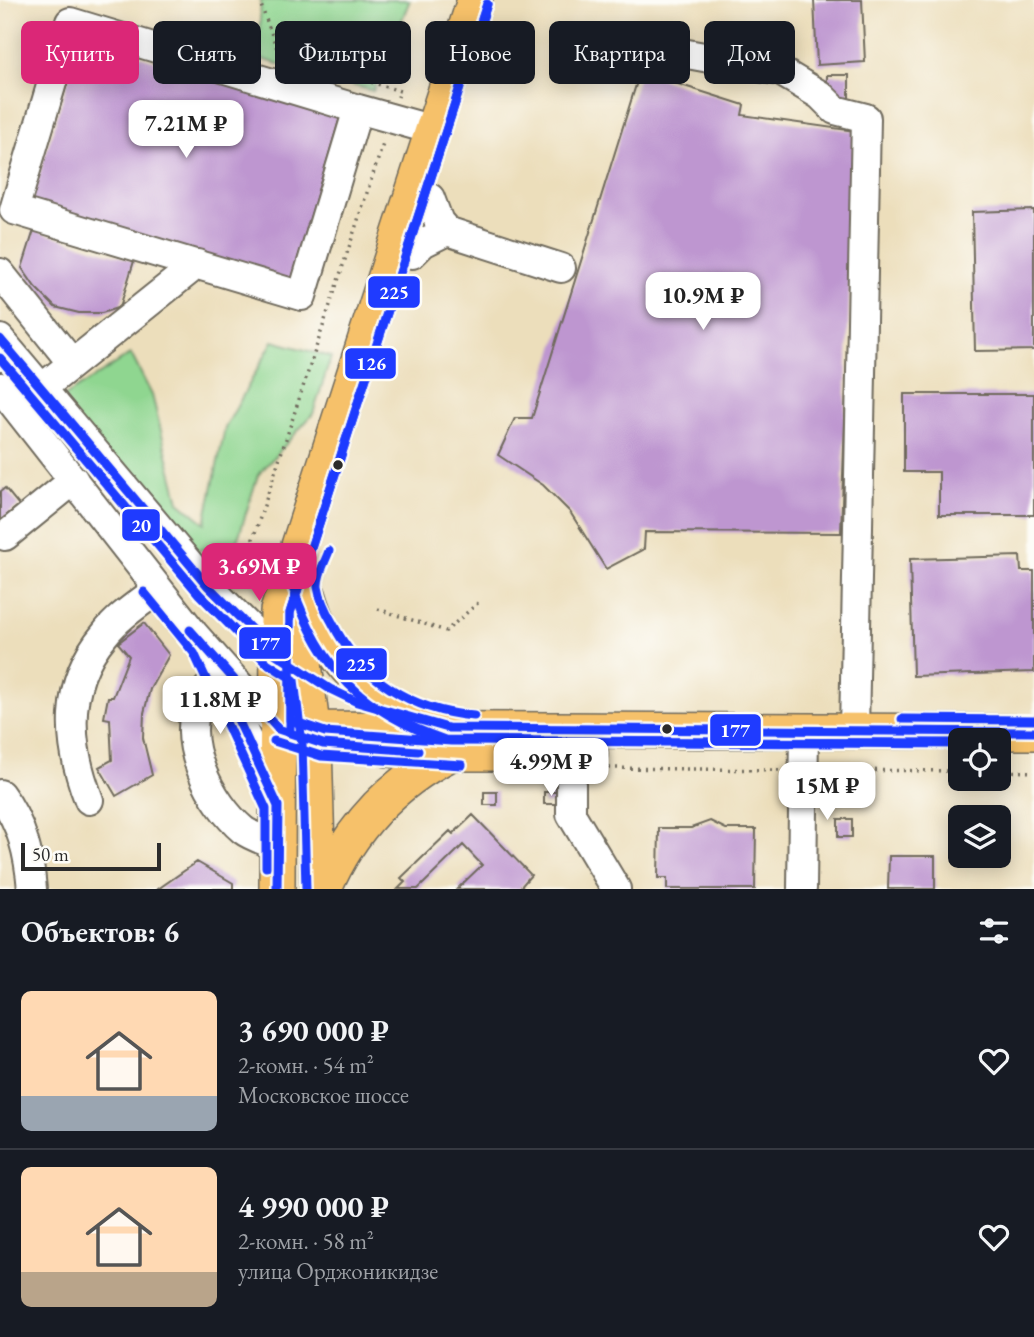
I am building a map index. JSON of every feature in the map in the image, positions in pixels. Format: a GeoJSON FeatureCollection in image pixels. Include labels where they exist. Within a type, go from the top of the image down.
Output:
{"type":"FeatureCollection","features":[{"type":"Feature","properties":{"kind":"main road"},"geometry":{"type":"LineString","coordinates":[[277,889],[278,729],[286,670],[301,640],[286,579],[475,0]]}},
{"type":"Feature","properties":{"kind":"main road"},"geometry":{"type":"LineString","coordinates":[[286,579],[412,254],[494,0]]}},
{"type":"Feature","properties":{"kind":"main road"},"geometry":{"type":"LineString","coordinates":[[286,579],[355,676],[403,712],[449,741]]}},
{"type":"Feature","properties":{"kind":"main road"},"geometry":{"type":"LineString","coordinates":[[286,670],[449,741],[571,760],[804,751],[854,731],[1034,732]]}},
{"type":"Feature","properties":{"kind":"main road"},"geometry":{"type":"LineString","coordinates":[[286,670],[313,735],[318,889]]}},
{"type":"Feature","properties":{"kind":"main road"},"geometry":{"type":"LineString","coordinates":[[278,729],[313,735],[449,741],[948,755]]}},
{"type":"Feature","properties":{"kind":"main road"},"geometry":{"type":"LineString","coordinates":[[324,889],[342,852],[374,810],[449,741]]}},
{"type":"Feature","properties":{"kind":"main road"},"geometry":{"type":"LineString","coordinates":[[1011,755],[1034,755]]}},
{"type":"Feature","properties":{"kind":"street"},"geometry":{"type":"LineString","coordinates":[[358,109],[302,296],[14,210],[70,23],[433,131]]}},
{"type":"Feature","properties":{"kind":"street"},"geometry":{"type":"LineString","coordinates":[[690,54],[780,71],[820,95],[835,110],[866,118],[854,731]]}},
{"type":"Feature","properties":{"kind":"street"},"geometry":{"type":"LineString","coordinates":[[430,198],[439,222],[447,231],[561,268]]}},
{"type":"Feature","properties":{"kind":"street"},"geometry":{"type":"LineString","coordinates":[[412,254],[423,243],[447,231]]}},
{"type":"Feature","properties":{"kind":"street"},"geometry":{"type":"LineString","coordinates":[[197,264],[41,388],[8,398],[204,647],[225,678],[278,806]]}},
{"type":"Feature","properties":{"kind":"street"},"geometry":{"type":"LineString","coordinates":[[0,273],[72,363]]}},
{"type":"Feature","properties":{"kind":"street"},"geometry":{"type":"LineString","coordinates":[[0,339],[225,604],[286,670]]}},
{"type":"Feature","properties":{"kind":"street"},"geometry":{"type":"LineString","coordinates":[[5,536],[74,480]]}},
{"type":"Feature","properties":{"kind":"street"},"geometry":{"type":"LineString","coordinates":[[225,604],[248,609],[260,607],[279,594],[286,579]]}},
{"type":"Feature","properties":{"kind":"street"},"geometry":{"type":"LineString","coordinates":[[89,800],[77,768],[72,740],[73,706],[80,674],[92,650],[106,631],[158,589]]}},
{"type":"Feature","properties":{"kind":"street"},"geometry":{"type":"LineString","coordinates":[[278,846],[244,830],[220,803],[197,760],[193,727],[199,703],[225,678],[286,670]]}},
{"type":"Feature","properties":{"kind":"street"},"geometry":{"type":"LineString","coordinates":[[225,678],[278,729]]}},
{"type":"Feature","properties":{"kind":"street"},"geometry":{"type":"LineString","coordinates":[[802,889],[804,751]]}},
{"type":"Feature","properties":{"kind":"street"},"geometry":{"type":"LineString","coordinates":[[571,760],[572,814],[616,889]]}},
{"type":"Feature","properties":{"kind":"street"},"geometry":{"type":"LineString","coordinates":[[0,794],[20,828],[30,857],[32,889]]}},
{"type":"Feature","properties":{"kind":"path"},"geometry":{"type":"LineString","coordinates":[[253,540],[286,579]]}},
{"type":"Feature","properties":{"kind":"path"},"geometry":{"type":"LineString","coordinates":[[378,609],[446,631],[479,601]]}},
{"type":"Feature","properties":{"kind":"path"},"geometry":{"type":"LineString","coordinates":[[571,760],[804,751],[948,769]]}},
{"type":"Feature","properties":{"kind":"path"},"geometry":{"type":"LineString","coordinates":[[1011,771],[1034,772]]}},
{"type":"Feature","properties":{"kind":"green space"},"geometry":{"type":"Polygon","coordinates":[[[261,0],[410,0],[401,21],[275,21],[275,63],[261,59],[261,0]]]}},
{"type":"Feature","properties":{"kind":"green space"},"geometry":{"type":"Polygon","coordinates":[[[349,84],[376,84],[373,91],[349,84]]]}},
{"type":"Feature","properties":{"kind":"green space"},"geometry":{"type":"Polygon","coordinates":[[[273,341],[331,357],[313,414],[258,475],[237,542],[174,556],[54,403],[131,354],[152,395],[179,502],[205,523],[225,428],[273,341]]]}},
{"type":"Feature","properties":{"kind":"building"},"geometry":{"type":"Polygon","coordinates":[[[814,0],[862,0],[865,62],[817,65],[814,0]]]}},
{"type":"Feature","properties":{"kind":"building"},"geometry":{"type":"Polygon","coordinates":[[[139,56],[153,60],[153,84],[232,84],[340,117],[291,282],[31,202],[67,84],[139,84],[139,56]]]}},
{"type":"Feature","properties":{"kind":"building"},"geometry":{"type":"Polygon","coordinates":[[[827,75],[849,75],[849,98],[827,98],[827,75]]]}},
{"type":"Feature","properties":{"kind":"building"},"geometry":{"type":"Polygon","coordinates":[[[636,84],[678,84],[744,105],[742,115],[855,131],[841,533],[645,532],[644,549],[606,569],[570,512],[543,485],[498,455],[515,418],[532,418],[636,84]]]}},
{"type":"Feature","properties":{"kind":"building"},"geometry":{"type":"Polygon","coordinates":[[[1034,210],[1034,350],[975,351],[972,212],[1034,210]]]}},
{"type":"Feature","properties":{"kind":"building"},"geometry":{"type":"Polygon","coordinates":[[[34,230],[134,261],[120,307],[102,313],[79,313],[55,307],[35,287],[22,268],[34,230]]]}},
{"type":"Feature","properties":{"kind":"building"},"geometry":{"type":"Polygon","coordinates":[[[904,394],[1034,394],[1034,515],[939,515],[939,472],[904,472],[904,394]]]}},
{"type":"Feature","properties":{"kind":"building"},"geometry":{"type":"Polygon","coordinates":[[[5,488],[19,505],[0,521],[0,492],[5,488]]]}},
{"type":"Feature","properties":{"kind":"building"},"geometry":{"type":"Polygon","coordinates":[[[1020,556],[1021,571],[1034,571],[1034,672],[913,676],[910,559],[1020,556]]]}},
{"type":"Feature","properties":{"kind":"building"},"geometry":{"type":"Polygon","coordinates":[[[144,623],[169,655],[150,689],[144,713],[143,738],[152,775],[116,796],[99,767],[112,760],[110,719],[104,718],[108,697],[113,697],[129,656],[118,643],[144,623]]]}},
{"type":"Feature","properties":{"kind":"building"},"geometry":{"type":"Polygon","coordinates":[[[484,792],[497,792],[497,805],[484,805],[484,792]]]}},
{"type":"Feature","properties":{"kind":"building"},"geometry":{"type":"Polygon","coordinates":[[[544,792],[557,792],[558,804],[544,804],[544,792]]]}},
{"type":"Feature","properties":{"kind":"building"},"geometry":{"type":"Polygon","coordinates":[[[473,815],[531,875],[519,889],[457,889],[482,865],[463,845],[418,889],[398,889],[405,882],[401,878],[450,831],[453,834],[473,815]]]}},
{"type":"Feature","properties":{"kind":"building"},"geometry":{"type":"Polygon","coordinates":[[[838,819],[852,819],[852,837],[838,837],[838,819]]]}},
{"type":"Feature","properties":{"kind":"building"},"geometry":{"type":"Polygon","coordinates":[[[710,821],[726,829],[756,829],[755,889],[667,889],[667,878],[658,878],[659,828],[691,828],[710,821]]]}},
{"type":"Feature","properties":{"kind":"building"},"geometry":{"type":"Polygon","coordinates":[[[889,856],[935,856],[935,889],[888,889],[889,856]]]}},
{"type":"Feature","properties":{"kind":"building"},"geometry":{"type":"Polygon","coordinates":[[[197,862],[233,883],[233,889],[158,889],[197,862]]]}},
{"type":"Feature","properties":{"kind":"transit line","name":"126"},"geometry":{"type":"LineString","coordinates":[[290,729],[290,613],[487,4]]}},
{"type":"Feature","properties":{"kind":"transit line","name":"225"},"geometry":{"type":"LineString","coordinates":[[487,4],[290,613],[290,720],[325,732],[451,741],[948,743]]}},
{"type":"Feature","properties":{"kind":"transit line","name":"177"},"geometry":{"type":"LineString","coordinates":[[0,339],[208,586],[276,654],[330,689],[357,702],[448,728],[1034,732]]}},
{"type":"Feature","properties":{"kind":"transit line","name":"20"},"geometry":{"type":"LineString","coordinates":[[0,358],[199,594],[267,663],[294,680],[302,743],[306,889]]}},
{"type":"Feature","properties":{"kind":"transit line","name":"225"},"geometry":{"type":"LineString","coordinates":[[329,551],[319,578],[319,592],[330,618],[357,660],[390,689],[409,699],[451,713],[474,716]]}},
{"type":"Feature","properties":{"kind":"transit line","name":"126"},"geometry":{"type":"LineString","coordinates":[[293,588],[317,642],[349,684],[391,716],[445,740],[948,744]]}},
{"type":"Feature","properties":{"kind":"transit line","name":"20"},"geometry":{"type":"LineString","coordinates":[[144,592],[194,653],[266,809],[266,867]]}},
{"type":"Feature","properties":{"kind":"transit line","name":"177"},"geometry":{"type":"LineString","coordinates":[[190,630],[278,729],[323,744],[418,751]]}},
{"type":"Feature","properties":{"kind":"transit line","name":"177"},"geometry":{"type":"LineString","coordinates":[[222,685],[278,806],[277,889]]}},
{"type":"Feature","properties":{"kind":"transit line","name":"225"},"geometry":{"type":"LineString","coordinates":[[902,719],[1034,720]]}},
{"type":"Feature","properties":{"kind":"transit line","name":"126"},"geometry":{"type":"LineString","coordinates":[[274,741],[321,756],[462,765]]}}]}
